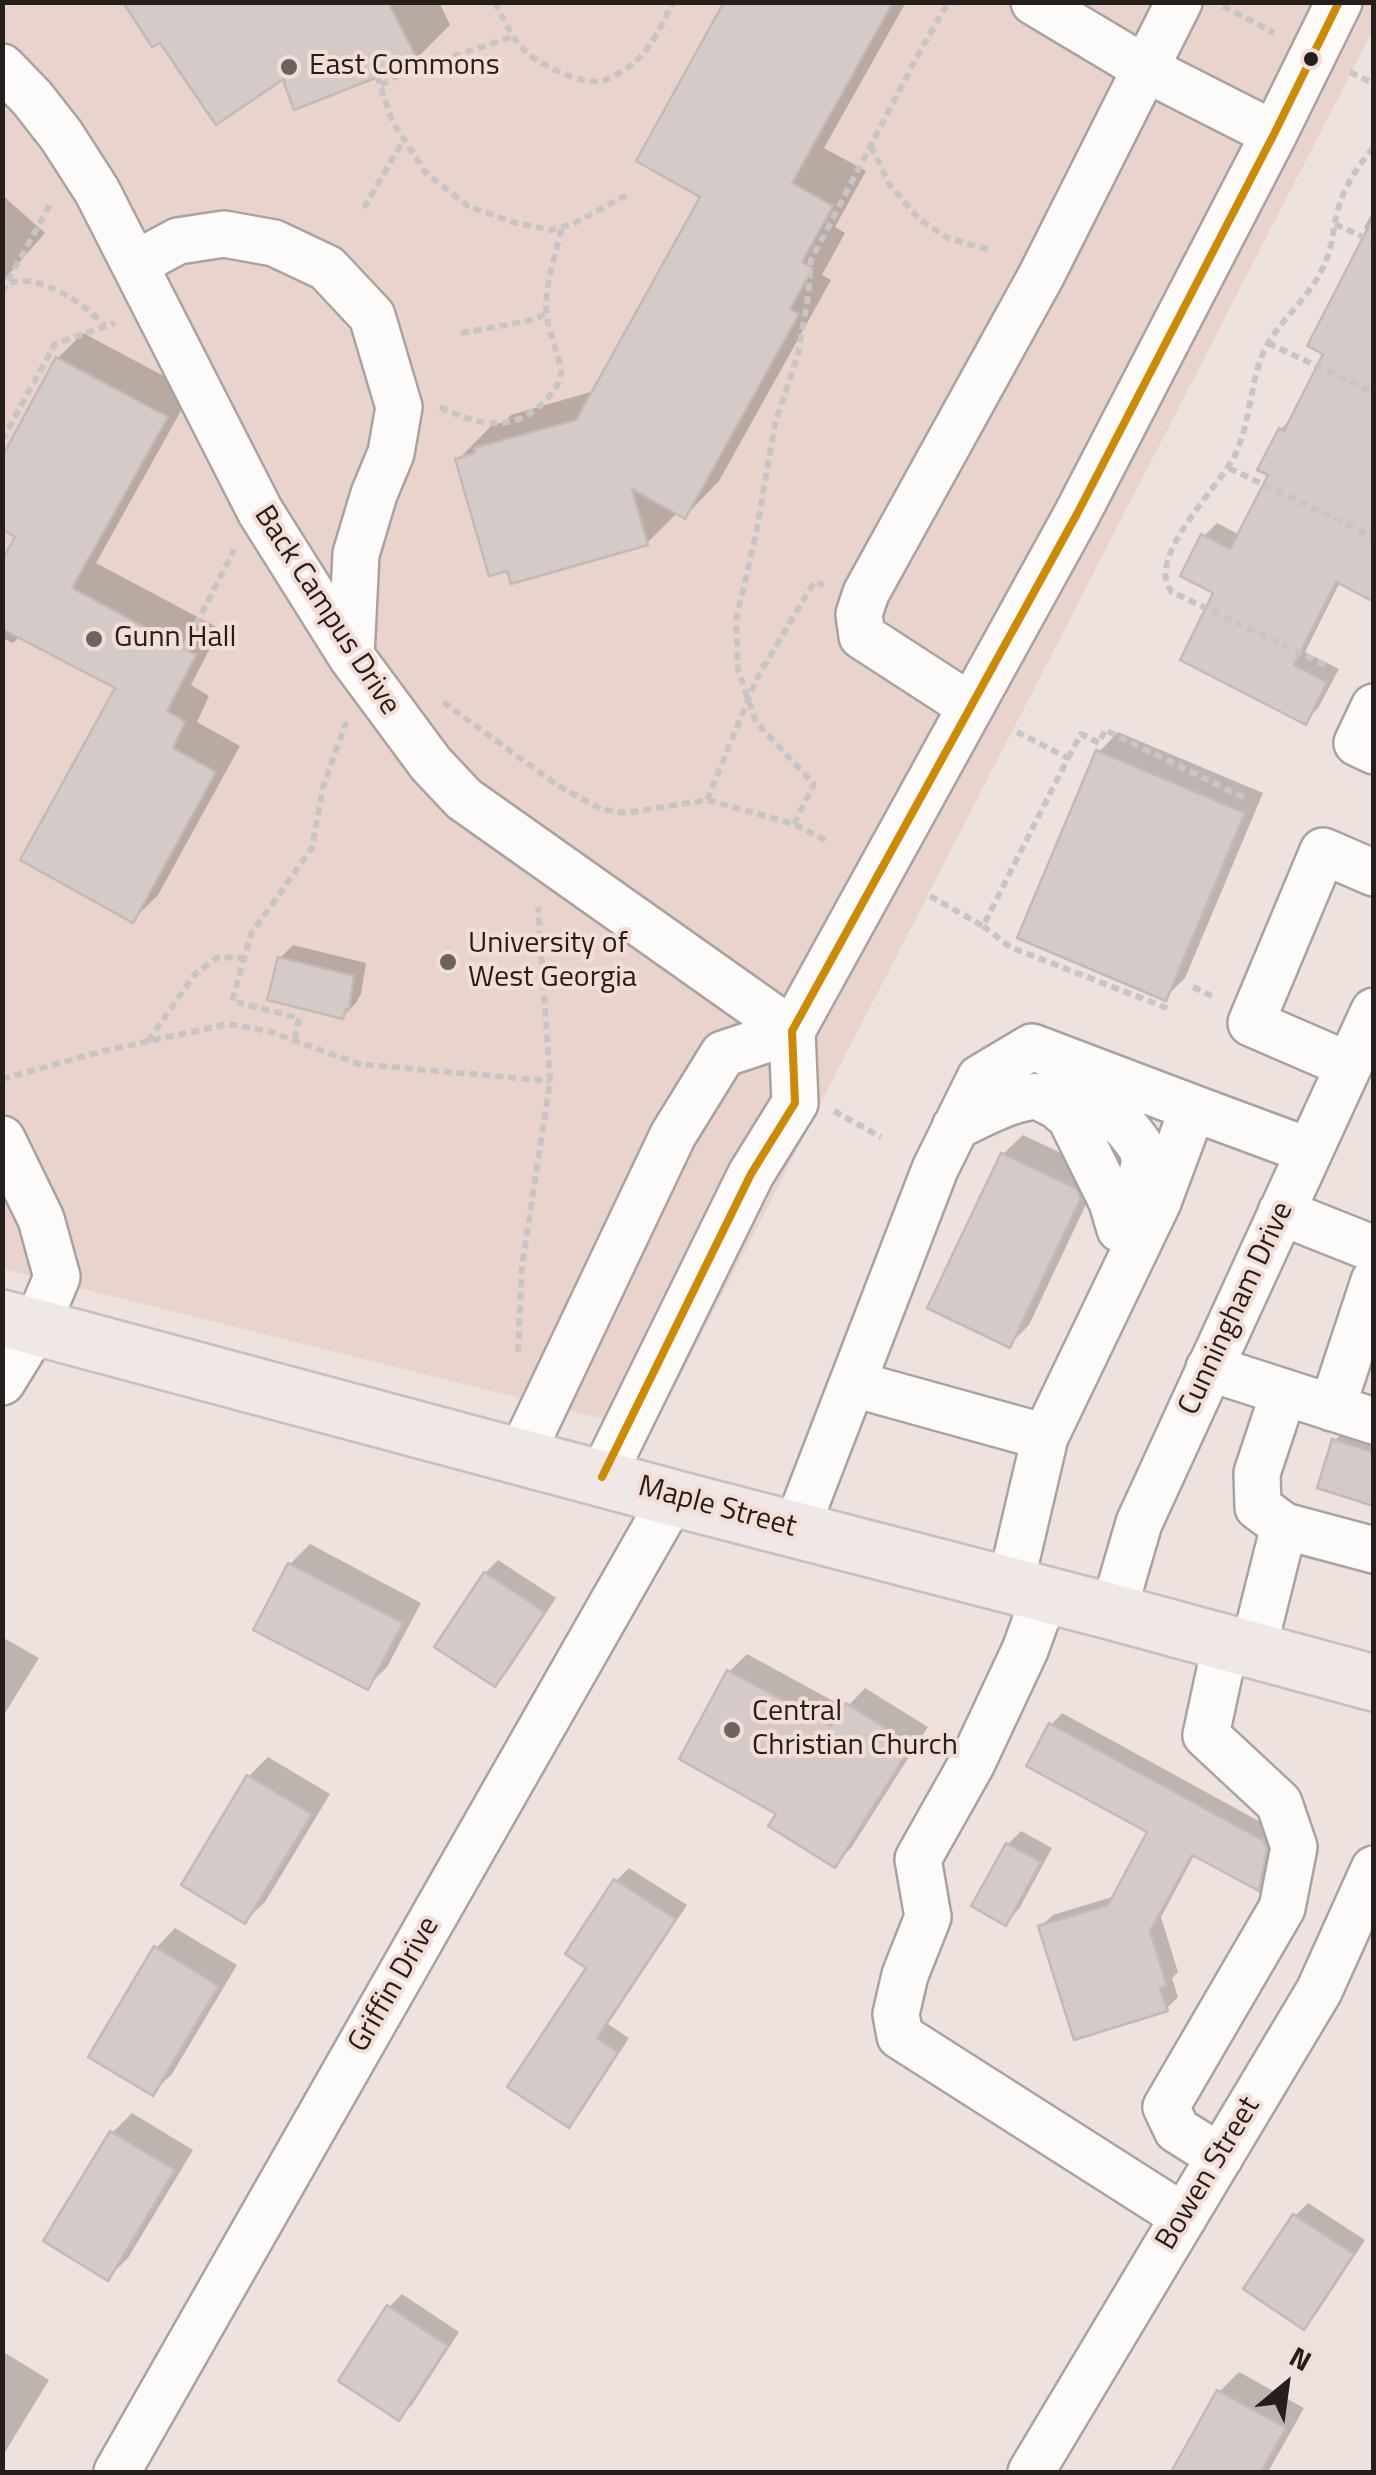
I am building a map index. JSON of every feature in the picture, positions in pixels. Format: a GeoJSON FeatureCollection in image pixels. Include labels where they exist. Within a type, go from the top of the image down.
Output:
{"type":"FeatureCollection","features":[{"type":"Feature","properties":{"kind":"main road","name":"Maple Street"},"geometry":{"type":"LineString","coordinates":[[19,1322],[1374,1683]]}},
{"type":"Feature","properties":{"kind":"street"},"geometry":{"type":"LineString","coordinates":[[1034,2],[1146,70],[1274,134]]}},
{"type":"Feature","properties":{"kind":"street"},"geometry":{"type":"LineString","coordinates":[[970,706],[862,636],[859,614],[866,593],[1042,276],[1179,2]]}},
{"type":"Feature","properties":{"kind":"street"},"geometry":{"type":"LineString","coordinates":[[602,1477],[751,1174],[796,1103],[792,1031],[1076,514],[1274,134],[1334,4]]}},
{"type":"Feature","properties":{"kind":"street","name":"Back Campus Drive"},"geometry":{"type":"LineString","coordinates":[[2,67],[61,135],[97,191],[260,512],[351,656],[431,764],[464,799],[792,1031]]}},
{"type":"Feature","properties":{"kind":"street"},"geometry":{"type":"LineString","coordinates":[[135,264],[178,241],[224,234],[274,243],[328,268],[372,316],[399,408],[391,453],[356,554],[351,656]]}},
{"type":"Feature","properties":{"kind":"street"},"geometry":{"type":"LineString","coordinates":[[1374,707],[1356,743],[1374,751]]}},
{"type":"Feature","properties":{"kind":"street"},"geometry":{"type":"LineString","coordinates":[[1348,1064],[1251,1023],[1323,851],[1374,874]]}},
{"type":"Feature","properties":{"kind":"street","name":"Cunningham Drive"},"geometry":{"type":"LineString","coordinates":[[1113,1612],[1139,1522],[1374,1011]]}},
{"type":"Feature","properties":{"kind":"street"},"geometry":{"type":"LineString","coordinates":[[520,1457],[674,1134],[722,1054],[792,1031]]}},
{"type":"Feature","properties":{"kind":"street"},"geometry":{"type":"LineString","coordinates":[[796,1529],[935,1169],[980,1078],[1032,1047],[1309,1151]]}},
{"type":"Feature","properties":{"kind":"street"},"geometry":{"type":"LineString","coordinates":[[955,1127],[1015,1100],[1064,1096],[1099,1107],[1138,1142],[1144,1159],[1120,1230],[1108,1305]]}},
{"type":"Feature","properties":{"kind":"street"},"geometry":{"type":"LineString","coordinates":[[1184,2217],[900,2036],[896,2014],[905,1975],[928,1918],[918,1859],[972,1763],[1025,1650],[1045,1437],[1158,1202],[1193,1108]]}},
{"type":"Feature","properties":{"kind":"street"},"geometry":{"type":"LineString","coordinates":[[2,1139],[42,1219],[58,1277],[19,1322],[2,1382]]}},
{"type":"Feature","properties":{"kind":"street"},"geometry":{"type":"LineString","coordinates":[[1281,1212],[1374,1249]]}},
{"type":"Feature","properties":{"kind":"street"},"geometry":{"type":"LineString","coordinates":[[1209,1368],[1353,1414],[1374,1281]]}},
{"type":"Feature","properties":{"kind":"street"},"geometry":{"type":"LineString","coordinates":[[854,1384],[1045,1437]]}},
{"type":"Feature","properties":{"kind":"street"},"geometry":{"type":"LineString","coordinates":[[1284,1392],[1256,1473],[1258,1507],[1284,1526],[1374,1550]]}},
{"type":"Feature","properties":{"kind":"street","name":"Griffin Drive"},"geometry":{"type":"LineString","coordinates":[[117,2472],[672,1497]]}},
{"type":"Feature","properties":{"kind":"street"},"geometry":{"type":"LineString","coordinates":[[1220,2157],[1177,2130],[1166,2106],[1282,1908],[1294,1848],[1279,1804],[1206,1735],[1284,1526]]}},
{"type":"Feature","properties":{"kind":"street","name":"Bowen Street"},"geometry":{"type":"LineString","coordinates":[[1031,2472],[1319,1990],[1374,1869]]}},
{"type":"Feature","properties":{"kind":"street"},"geometry":{"type":"LineString","coordinates":[[1282,1908],[1342,1938]]}},
{"type":"Feature","properties":{"kind":"path"},"geometry":{"type":"LineString","coordinates":[[495,2],[522,48],[543,66],[601,82],[630,66],[656,37],[673,2]]}},
{"type":"Feature","properties":{"kind":"path"},"geometry":{"type":"LineString","coordinates":[[794,824],[814,784],[756,722],[738,670],[736,620],[775,424],[798,354],[811,260],[944,8],[954,2]]}},
{"type":"Feature","properties":{"kind":"path"},"geometry":{"type":"LineString","coordinates":[[1216,2],[1280,36]]}},
{"type":"Feature","properties":{"kind":"path"},"geometry":{"type":"LineString","coordinates":[[381,85],[402,74],[514,36]]}},
{"type":"Feature","properties":{"kind":"path"},"geometry":{"type":"LineString","coordinates":[[1349,71],[1374,84]]}},
{"type":"Feature","properties":{"kind":"path"},"geometry":{"type":"LineString","coordinates":[[376,76],[392,121],[426,173],[468,206],[550,230],[586,218],[627,195]]}},
{"type":"Feature","properties":{"kind":"path"},"geometry":{"type":"LineString","coordinates":[[364,208],[404,139]]}},
{"type":"Feature","properties":{"kind":"path"},"geometry":{"type":"LineString","coordinates":[[870,145],[888,184],[919,220],[948,238],[990,250]]}},
{"type":"Feature","properties":{"kind":"path"},"geometry":{"type":"LineString","coordinates":[[1326,666],[1172,592],[1166,586],[1166,565],[1174,545],[1229,468],[1246,425],[1268,343],[1314,285],[1327,260],[1345,186],[1374,147]]}},
{"type":"Feature","properties":{"kind":"path"},"geometry":{"type":"LineString","coordinates":[[2,292],[56,194]]}},
{"type":"Feature","properties":{"kind":"path"},"geometry":{"type":"LineString","coordinates":[[1335,224],[1374,242]]}},
{"type":"Feature","properties":{"kind":"path"},"geometry":{"type":"LineString","coordinates":[[436,405],[484,424],[512,422],[533,414],[554,391],[561,374],[546,314],[549,280],[562,226]]}},
{"type":"Feature","properties":{"kind":"path"},"geometry":{"type":"LineString","coordinates":[[9,282],[33,281],[59,292],[92,312],[105,326]]}},
{"type":"Feature","properties":{"kind":"path"},"geometry":{"type":"LineString","coordinates":[[462,333],[546,314]]}},
{"type":"Feature","properties":{"kind":"path"},"geometry":{"type":"LineString","coordinates":[[2,440],[55,344],[125,319]]}},
{"type":"Feature","properties":{"kind":"path"},"geometry":{"type":"LineString","coordinates":[[1268,343],[1374,392]]}},
{"type":"Feature","properties":{"kind":"path"},"geometry":{"type":"LineString","coordinates":[[1229,468],[1374,537]]}},
{"type":"Feature","properties":{"kind":"path"},"geometry":{"type":"LineString","coordinates":[[184,648],[237,544]]}},
{"type":"Feature","properties":{"kind":"path"},"geometry":{"type":"LineString","coordinates":[[708,800],[757,678],[814,582]]}},
{"type":"Feature","properties":{"kind":"path"},"geometry":{"type":"LineString","coordinates":[[438,698],[558,785],[601,809],[626,813],[708,800],[794,824],[829,842]]}},
{"type":"Feature","properties":{"kind":"path"},"geometry":{"type":"LineString","coordinates":[[296,1039],[298,1018],[232,1000],[251,934],[312,848],[323,787],[345,725],[353,719]]}},
{"type":"Feature","properties":{"kind":"path"},"geometry":{"type":"LineString","coordinates":[[983,926],[1081,734],[1099,743],[1105,730],[1245,798]]}},
{"type":"Feature","properties":{"kind":"path"},"geometry":{"type":"LineString","coordinates":[[1017,732],[1068,758]]}},
{"type":"Feature","properties":{"kind":"path"},"geometry":{"type":"LineString","coordinates":[[930,896],[983,926],[1010,947],[1172,1010]]}},
{"type":"Feature","properties":{"kind":"path"},"geometry":{"type":"LineString","coordinates":[[518,1355],[522,1266],[550,1081],[538,901]]}},
{"type":"Feature","properties":{"kind":"path"},"geometry":{"type":"LineString","coordinates":[[148,1042],[195,974],[218,957],[244,958]]}},
{"type":"Feature","properties":{"kind":"path"},"geometry":{"type":"LineString","coordinates":[[2,1080],[103,1051],[228,1024],[296,1039],[359,1064],[550,1081]]}},
{"type":"Feature","properties":{"kind":"path"},"geometry":{"type":"LineString","coordinates":[[824,1105],[881,1137]]}},
{"type":"Feature","properties":{"kind":"shaded area","name":"University of West Georgia"},"geometry":{"type":"Polygon","coordinates":[[[3,3],[1373,3],[1373,30],[652,1431],[3,1269],[3,3]]]}},
{"type":"Feature","properties":{"kind":"building","name":"East Commons"},"geometry":{"type":"Polygon","coordinates":[[[123,2],[388,2],[418,61],[294,110],[285,78],[216,125],[160,43],[152,47],[123,2]]]}},
{"type":"Feature","properties":{"kind":"building"},"geometry":{"type":"Polygon","coordinates":[[[724,2],[893,2],[792,183],[833,206],[802,262],[813,268],[790,309],[799,314],[685,519],[632,489],[648,545],[511,584],[507,571],[489,576],[455,459],[475,453],[474,448],[576,420],[700,197],[636,161],[724,2]]]}},
{"type":"Feature","properties":{"kind":"building"},"geometry":{"type":"Polygon","coordinates":[[[1374,216],[1374,602],[1336,582],[1294,665],[1327,682],[1306,725],[1180,660],[1213,593],[1180,576],[1201,534],[1230,549],[1268,475],[1257,470],[1279,428],[1284,431],[1323,354],[1307,346],[1374,216]]]}},
{"type":"Feature","properties":{"kind":"building","name":"Gunn Hall"},"geometry":{"type":"Polygon","coordinates":[[[56,357],[168,417],[72,588],[196,655],[167,711],[185,722],[173,748],[216,772],[133,923],[20,860],[115,688],[2,629],[2,560],[15,537],[2,529],[2,457],[56,357]]]}},
{"type":"Feature","properties":{"kind":"building"},"geometry":{"type":"Polygon","coordinates":[[[1096,750],[1245,813],[1166,1001],[1017,938],[1096,750]]]}},
{"type":"Feature","properties":{"kind":"building"},"geometry":{"type":"Polygon","coordinates":[[[278,957],[354,976],[349,1010],[346,1009],[343,1019],[267,1000],[278,957]]]}},
{"type":"Feature","properties":{"kind":"building"},"geometry":{"type":"Polygon","coordinates":[[[1001,1153],[1076,1188],[1081,1198],[1010,1348],[927,1308],[1001,1153]]]}},
{"type":"Feature","properties":{"kind":"building"},"geometry":{"type":"Polygon","coordinates":[[[1332,1439],[1374,1452],[1374,1506],[1317,1488],[1332,1439]]]}},
{"type":"Feature","properties":{"kind":"building"},"geometry":{"type":"Polygon","coordinates":[[[288,1563],[403,1623],[368,1690],[253,1630],[288,1563]]]}},
{"type":"Feature","properties":{"kind":"building"},"geometry":{"type":"Polygon","coordinates":[[[484,1572],[545,1612],[495,1687],[434,1647],[484,1572]]]}},
{"type":"Feature","properties":{"kind":"building"},"geometry":{"type":"Polygon","coordinates":[[[727,1670],[831,1726],[846,1703],[912,1745],[835,1868],[768,1826],[776,1814],[679,1759],[727,1670]]]}},
{"type":"Feature","properties":{"kind":"building"},"geometry":{"type":"Polygon","coordinates":[[[1049,1723],[1264,1841],[1267,1849],[1259,1891],[1192,1855],[1150,1931],[1167,1986],[1160,1988],[1168,2011],[1074,2040],[1038,1926],[1108,1905],[1147,1832],[1026,1766],[1049,1723]]]}},
{"type":"Feature","properties":{"kind":"building"},"geometry":{"type":"Polygon","coordinates":[[[247,1775],[312,1814],[245,1924],[181,1885],[247,1775]]]}},
{"type":"Feature","properties":{"kind":"building"},"geometry":{"type":"Polygon","coordinates":[[[1006,1843],[1041,1862],[1006,1926],[971,1906],[1006,1843]]]}},
{"type":"Feature","properties":{"kind":"building"},"geometry":{"type":"Polygon","coordinates":[[[614,1879],[676,1919],[597,2038],[618,2052],[569,2128],[507,2087],[586,1968],[565,1954],[614,1879]]]}},
{"type":"Feature","properties":{"kind":"building"},"geometry":{"type":"Polygon","coordinates":[[[154,1946],[219,1986],[153,2096],[88,2057],[154,1946]]]}},
{"type":"Feature","properties":{"kind":"building"},"geometry":{"type":"Polygon","coordinates":[[[110,2131],[175,2170],[108,2281],[43,2241],[110,2131]]]}},
{"type":"Feature","properties":{"kind":"building"},"geometry":{"type":"Polygon","coordinates":[[[1293,2214],[1354,2254],[1304,2330],[1243,2289],[1293,2214]]]}},
{"type":"Feature","properties":{"kind":"building"},"geometry":{"type":"Polygon","coordinates":[[[387,2305],[448,2346],[399,2421],[338,2381],[387,2305]]]}},
{"type":"Feature","properties":{"kind":"building"},"geometry":{"type":"Polygon","coordinates":[[[1217,2390],[1286,2428],[1261,2472],[1171,2472],[1217,2390]]]}},
{"type":"Feature","properties":{"kind":"transit line"},"geometry":{"type":"LineString","coordinates":[[602,1477],[751,1174],[795,1103],[792,1031],[1077,514],[1339,2]]}},
{"type":"Feature","properties":{"kind":"place","name":"East Commons"},"geometry":{"type":"Point","coordinates":[289,67]}},
{"type":"Feature","properties":{"kind":"place","name":"Gunn Hall"},"geometry":{"type":"Point","coordinates":[94,639]}},
{"type":"Feature","properties":{"kind":"place","name":"University of West Georgia"},"geometry":{"type":"Point","coordinates":[448,962]}},
{"type":"Feature","properties":{"kind":"place","name":"Central Christian Church"},"geometry":{"type":"Point","coordinates":[732,1730]}}]}
